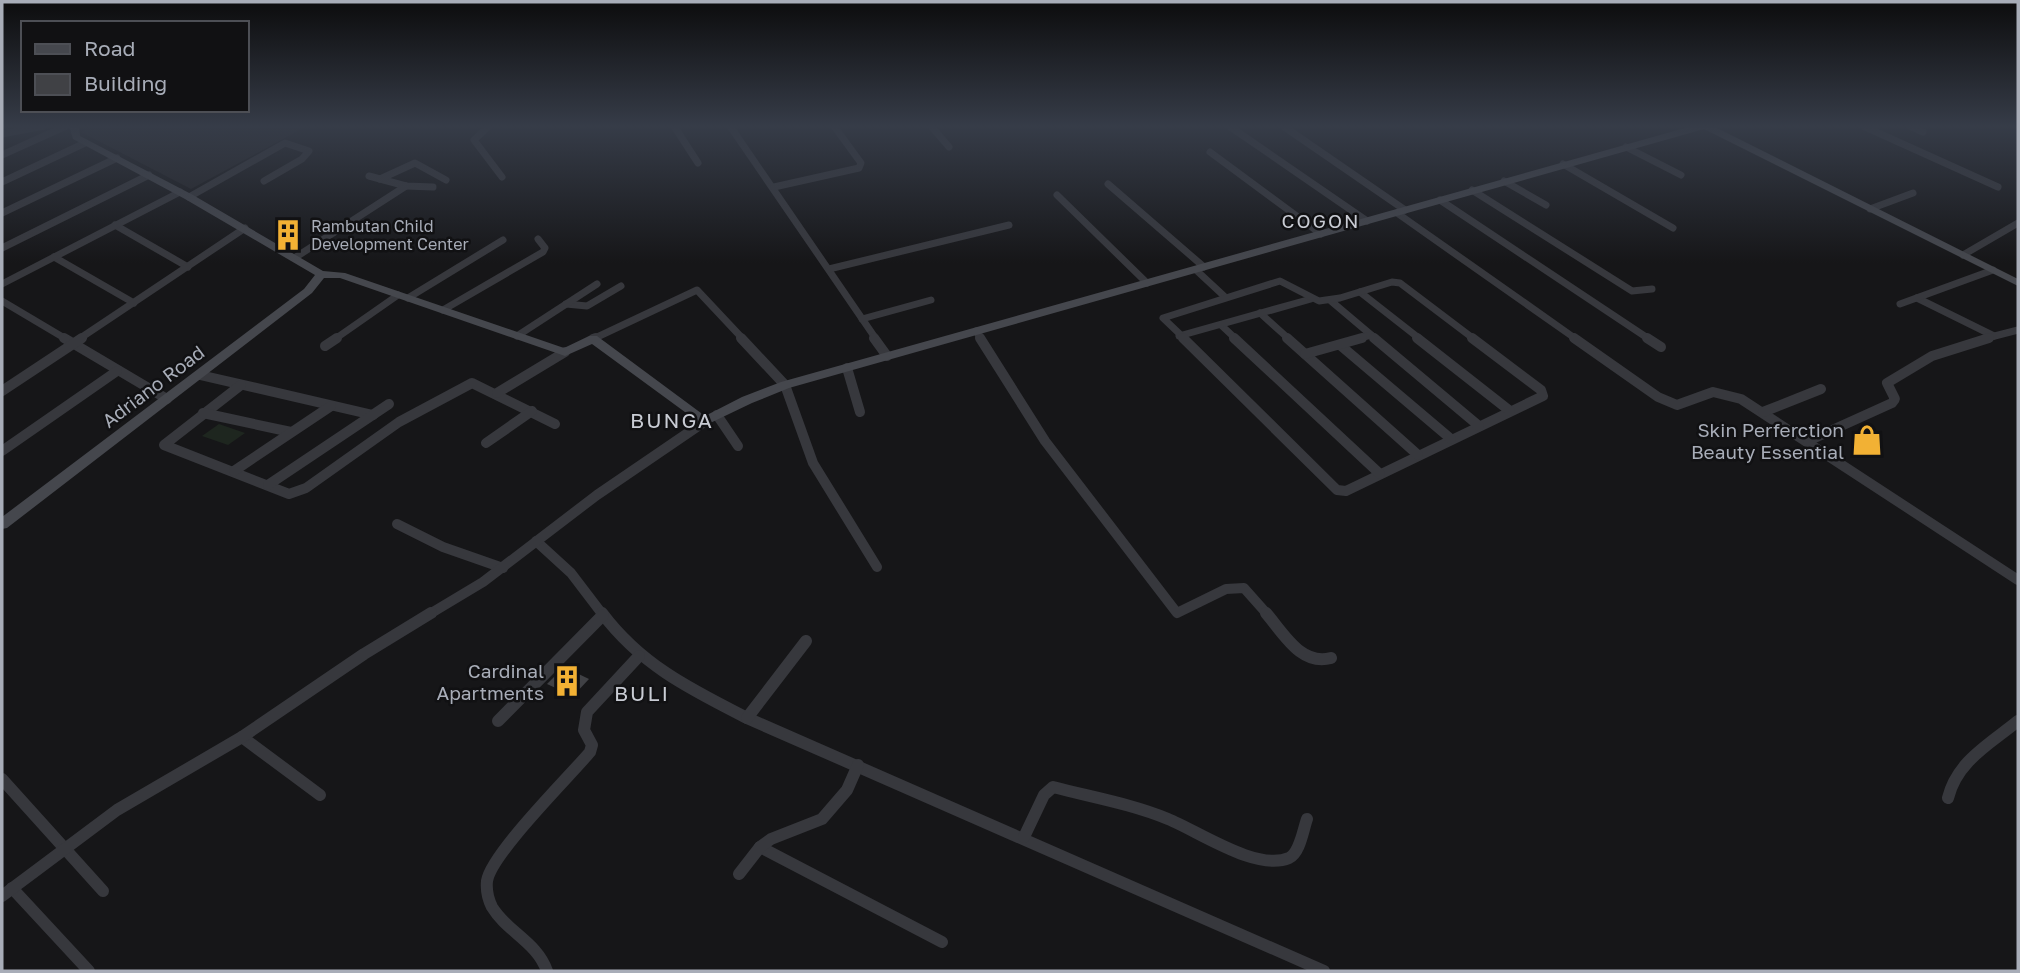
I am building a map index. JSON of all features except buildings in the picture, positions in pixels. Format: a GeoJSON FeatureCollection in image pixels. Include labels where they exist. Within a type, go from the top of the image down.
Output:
{"type":"FeatureCollection","features":[{"type":"Feature","properties":{"kind":"street"},"geometry":{"type":"LineString","coordinates":[[2,182],[25,171]]}},
{"type":"Feature","properties":{"kind":"street"},"geometry":{"type":"LineString","coordinates":[[2,213],[89,171]]}},
{"type":"Feature","properties":{"kind":"street"},"geometry":{"type":"LineString","coordinates":[[142,171],[296,257],[321,274],[341,275],[565,352]]}},
{"type":"Feature","properties":{"kind":"street"},"geometry":{"type":"LineString","coordinates":[[2,284],[115,225],[229,171]]}},
{"type":"Feature","properties":{"kind":"street"},"geometry":{"type":"LineString","coordinates":[[264,181],[281,171]]}},
{"type":"Feature","properties":{"kind":"street"},"geometry":{"type":"LineString","coordinates":[[380,179],[397,171]]}},
{"type":"Feature","properties":{"kind":"street"},"geometry":{"type":"LineString","coordinates":[[430,171],[446,180]]}},
{"type":"Feature","properties":{"kind":"street"},"geometry":{"type":"LineString","coordinates":[[498,171],[502,177]]}},
{"type":"Feature","properties":{"kind":"street"},"geometry":{"type":"LineString","coordinates":[[759,171],[774,187],[887,356]]}},
{"type":"Feature","properties":{"kind":"street"},"geometry":{"type":"LineString","coordinates":[[774,187],[844,171]]}},
{"type":"Feature","properties":{"kind":"street"},"geometry":{"type":"LineString","coordinates":[[1236,171],[1321,234]]}},
{"type":"Feature","properties":{"kind":"street"},"geometry":{"type":"LineString","coordinates":[[1294,171],[1367,221]]}},
{"type":"Feature","properties":{"kind":"street"},"geometry":{"type":"LineString","coordinates":[[1345,171],[1666,402],[1682,404],[1713,392],[1724,393],[1763,412],[2018,580]]}},
{"type":"Feature","properties":{"kind":"street"},"geometry":{"type":"LineString","coordinates":[[89,971],[7,892],[147,790],[242,737],[340,670],[503,568],[597,495],[711,419],[785,385],[1537,171]]}},
{"type":"Feature","properties":{"kind":"street"},"geometry":{"type":"LineString","coordinates":[[1576,171],[1673,228]]}},
{"type":"Feature","properties":{"kind":"street"},"geometry":{"type":"LineString","coordinates":[[1675,171],[1682,175]]}},
{"type":"Feature","properties":{"kind":"street"},"geometry":{"type":"LineString","coordinates":[[1794,171],[2018,283]]}},
{"type":"Feature","properties":{"kind":"street"},"geometry":{"type":"LineString","coordinates":[[1963,171],[1998,187]]}},
{"type":"Feature","properties":{"kind":"street"},"geometry":{"type":"LineString","coordinates":[[2,248],[149,175]]}},
{"type":"Feature","properties":{"kind":"street"},"geometry":{"type":"LineString","coordinates":[[369,176],[406,186],[433,187]]}},
{"type":"Feature","properties":{"kind":"street"},"geometry":{"type":"LineString","coordinates":[[1504,181],[1546,205]]}},
{"type":"Feature","properties":{"kind":"street"},"geometry":{"type":"LineString","coordinates":[[1108,184],[1200,268],[1224,296]]}},
{"type":"Feature","properties":{"kind":"street"},"geometry":{"type":"LineString","coordinates":[[296,257],[406,186]]}},
{"type":"Feature","properties":{"kind":"street"},"geometry":{"type":"LineString","coordinates":[[1472,190],[1632,291],[1652,289]]}},
{"type":"Feature","properties":{"kind":"street"},"geometry":{"type":"LineString","coordinates":[[1870,209],[1913,192]]}},
{"type":"Feature","properties":{"kind":"street"},"geometry":{"type":"LineString","coordinates":[[1057,195],[1147,283]]}},
{"type":"Feature","properties":{"kind":"street"},"geometry":{"type":"LineString","coordinates":[[1440,200],[1661,347]]}},
{"type":"Feature","properties":{"kind":"street"},"geometry":{"type":"LineString","coordinates":[[1963,255],[2018,223]]}},
{"type":"Feature","properties":{"kind":"street"},"geometry":{"type":"LineString","coordinates":[[115,225],[188,267]]}},
{"type":"Feature","properties":{"kind":"street"},"geometry":{"type":"LineString","coordinates":[[829,269],[1009,225]]}},
{"type":"Feature","properties":{"kind":"street"},"geometry":{"type":"LineString","coordinates":[[2,390],[245,228]]}},
{"type":"Feature","properties":{"kind":"street"},"geometry":{"type":"LineString","coordinates":[[443,310],[542,252],[545,248],[538,239]]}},
{"type":"Feature","properties":{"kind":"street"},"geometry":{"type":"LineString","coordinates":[[325,346],[403,296],[503,240]]}},
{"type":"Feature","properties":{"kind":"street"},"geometry":{"type":"LineString","coordinates":[[54,257],[134,303]]}},
{"type":"Feature","properties":{"kind":"street"},"geometry":{"type":"LineString","coordinates":[[1900,304],[1993,270]]}},
{"type":"Feature","properties":{"kind":"street","name":"Adriano Road"},"geometry":{"type":"LineString","coordinates":[[2,524],[314,286],[321,274]]}},
{"type":"Feature","properties":{"kind":"street"},"geometry":{"type":"LineString","coordinates":[[1179,336],[1311,299],[1331,301],[1392,282],[1402,284],[1543,393],[1541,398],[1346,491],[1337,490],[1179,336],[1165,321],[1165,315],[1283,281],[1311,299]]}},
{"type":"Feature","properties":{"kind":"street"},"geometry":{"type":"LineString","coordinates":[[517,336],[597,284]]}},
{"type":"Feature","properties":{"kind":"street"},"geometry":{"type":"LineString","coordinates":[[566,304],[587,306],[621,286]]}},
{"type":"Feature","properties":{"kind":"street"},"geometry":{"type":"LineString","coordinates":[[497,393],[565,352],[696,290],[785,385],[813,463],[877,567]]}},
{"type":"Feature","properties":{"kind":"street"},"geometry":{"type":"LineString","coordinates":[[1360,292],[1510,411]]}},
{"type":"Feature","properties":{"kind":"street"},"geometry":{"type":"LineString","coordinates":[[1917,298],[1994,336]]}},
{"type":"Feature","properties":{"kind":"street"},"geometry":{"type":"LineString","coordinates":[[862,318],[931,300]]}},
{"type":"Feature","properties":{"kind":"street"},"geometry":{"type":"LineString","coordinates":[[2,301],[167,399]]}},
{"type":"Feature","properties":{"kind":"street"},"geometry":{"type":"LineString","coordinates":[[1331,301],[1479,426]]}},
{"type":"Feature","properties":{"kind":"street"},"geometry":{"type":"LineString","coordinates":[[1261,313],[1418,455]]}},
{"type":"Feature","properties":{"kind":"street"},"geometry":{"type":"LineString","coordinates":[[1221,325],[1380,474]]}},
{"type":"Feature","properties":{"kind":"street"},"geometry":{"type":"LineString","coordinates":[[1808,441],[1892,403],[1895,398],[1887,383],[1908,370],[1950,350],[2018,330]]}},
{"type":"Feature","properties":{"kind":"street"},"geometry":{"type":"LineString","coordinates":[[976,331],[1045,441],[1177,613],[1226,589],[1240,586],[1249,591],[1306,657],[1317,662],[1331,658]]}},
{"type":"Feature","properties":{"kind":"street"},"geometry":{"type":"LineString","coordinates":[[1305,355],[1371,335]]}},
{"type":"Feature","properties":{"kind":"street"},"geometry":{"type":"LineString","coordinates":[[593,339],[711,419],[738,446]]}},
{"type":"Feature","properties":{"kind":"street"},"geometry":{"type":"LineString","coordinates":[[1340,345],[1451,439]]}},
{"type":"Feature","properties":{"kind":"street"},"geometry":{"type":"LineString","coordinates":[[848,368],[860,412]]}},
{"type":"Feature","properties":{"kind":"street"},"geometry":{"type":"LineString","coordinates":[[2,451],[117,371]]}},
{"type":"Feature","properties":{"kind":"street"},"geometry":{"type":"LineString","coordinates":[[200,375],[373,415]]}},
{"type":"Feature","properties":{"kind":"street"},"geometry":{"type":"LineString","coordinates":[[241,384],[167,440],[164,446],[289,494],[300,492],[399,422],[467,385],[480,384],[555,424]]}},
{"type":"Feature","properties":{"kind":"street"},"geometry":{"type":"LineString","coordinates":[[1763,412],[1821,389]]}},
{"type":"Feature","properties":{"kind":"street"},"geometry":{"type":"LineString","coordinates":[[268,485],[389,404]]}},
{"type":"Feature","properties":{"kind":"street"},"geometry":{"type":"LineString","coordinates":[[234,471],[331,405]]}},
{"type":"Feature","properties":{"kind":"street"},"geometry":{"type":"LineString","coordinates":[[486,443],[531,411]]}},
{"type":"Feature","properties":{"kind":"street"},"geometry":{"type":"LineString","coordinates":[[202,413],[291,432]]}},
{"type":"Feature","properties":{"kind":"street"},"geometry":{"type":"LineString","coordinates":[[397,524],[443,547],[503,568]]}},
{"type":"Feature","properties":{"kind":"street"},"geometry":{"type":"LineString","coordinates":[[536,541],[570,573],[621,639],[639,656],[696,692],[747,719],[1024,837],[1324,971]]}},
{"type":"Feature","properties":{"kind":"street"},"geometry":{"type":"LineString","coordinates":[[498,721],[603,615]]}},
{"type":"Feature","properties":{"kind":"street"},"geometry":{"type":"LineString","coordinates":[[747,719],[806,641]]}},
{"type":"Feature","properties":{"kind":"street"},"geometry":{"type":"LineString","coordinates":[[547,971],[542,956],[494,910],[487,896],[487,879],[502,853],[590,752],[591,740],[584,730],[587,712],[639,656]]}},
{"type":"Feature","properties":{"kind":"street"},"geometry":{"type":"LineString","coordinates":[[1948,798],[1953,778],[1962,767],[2018,721]]}},
{"type":"Feature","properties":{"kind":"street"},"geometry":{"type":"LineString","coordinates":[[242,737],[320,795]]}},
{"type":"Feature","properties":{"kind":"street"},"geometry":{"type":"LineString","coordinates":[[739,874],[760,847],[822,819],[847,790],[858,765]]}},
{"type":"Feature","properties":{"kind":"street"},"geometry":{"type":"LineString","coordinates":[[2,779],[103,891]]}},
{"type":"Feature","properties":{"kind":"street"},"geometry":{"type":"LineString","coordinates":[[1024,837],[1044,795],[1053,787],[1167,818],[1223,846],[1264,860],[1289,859],[1296,852],[1307,819]]}},
{"type":"Feature","properties":{"kind":"street"},"geometry":{"type":"LineString","coordinates":[[760,847],[943,942]]}},
{"type":"Feature","properties":{"kind":"shaded area"},"geometry":{"type":"Polygon","coordinates":[[[157,171],[223,171],[191,189],[157,171]]]}},
{"type":"Feature","properties":{"kind":"shaded area"},"geometry":{"type":"Polygon","coordinates":[[[219,424],[245,433],[228,445],[202,436],[219,424]]]}},
{"type":"Feature","properties":{"kind":"place","name":"Rambutan Child Development Center"},"geometry":{"type":"Point","coordinates":[288,235]}},
{"type":"Feature","properties":{"kind":"place","name":"Skin Perferction Beauty Essential"},"geometry":{"type":"Point","coordinates":[1867,440]}},
{"type":"Feature","properties":{"kind":"place","name":"Cardinal Apartments"},"geometry":{"type":"Point","coordinates":[567,681]}},
{"type":"Feature","properties":{"kind":"district","name":"COGON"},"geometry":{"type":"Point","coordinates":[1321,220]}},
{"type":"Feature","properties":{"kind":"district","name":"BUNGA"},"geometry":{"type":"Point","coordinates":[672,420]}},
{"type":"Feature","properties":{"kind":"district","name":"BULI"},"geometry":{"type":"Point","coordinates":[642,693]}}]}
